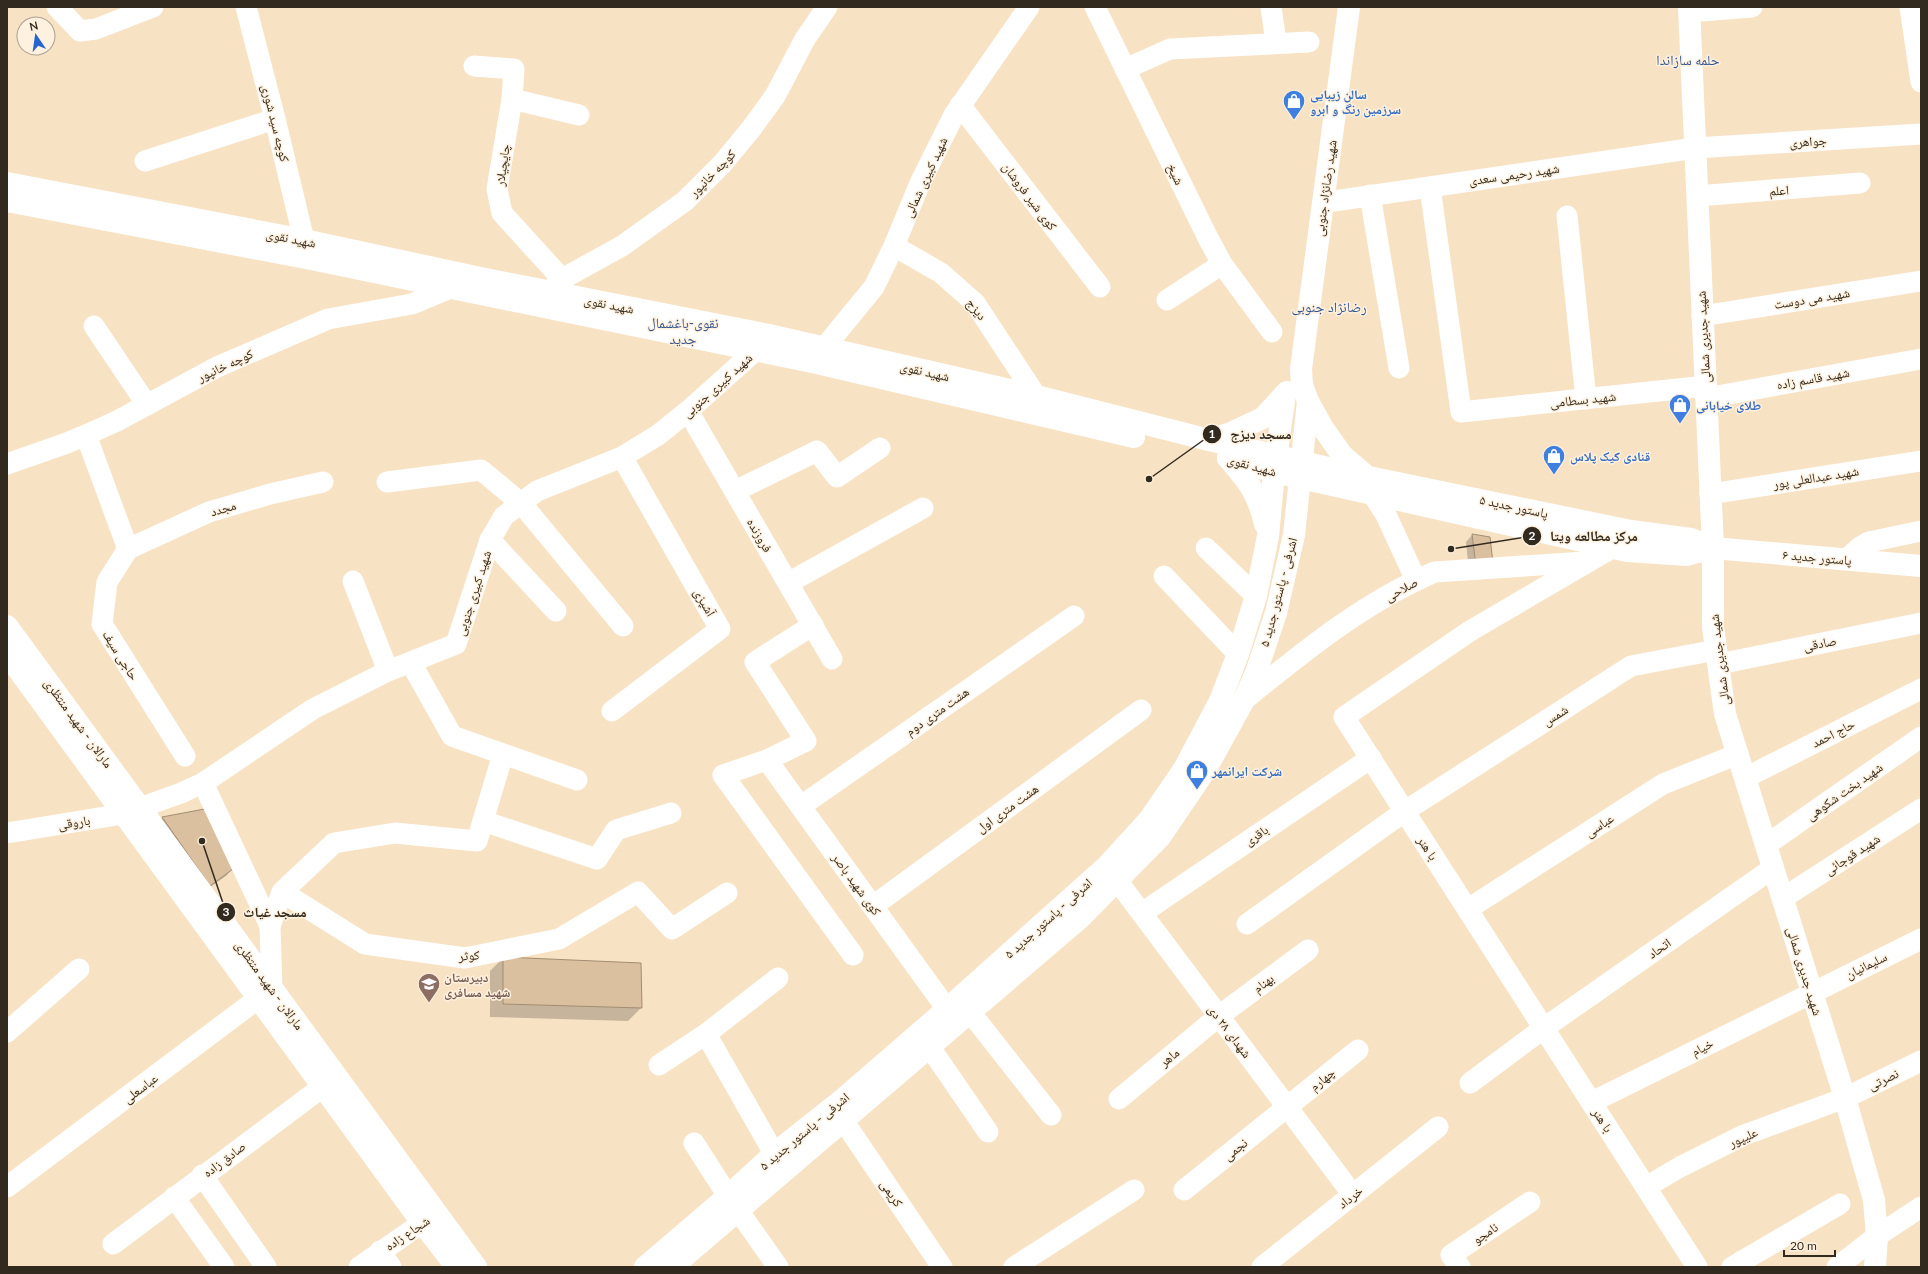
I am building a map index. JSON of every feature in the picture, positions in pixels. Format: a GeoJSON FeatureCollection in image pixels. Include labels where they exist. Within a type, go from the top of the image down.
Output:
{"type":"FeatureCollection","features":[{"type":"Feature","properties":{"kind":"main road","name":"شهید رضانژاد جنوبی"},"geometry":{"type":"LineString","coordinates":[[1301,369],[1349,7]]}},
{"type":"Feature","properties":{"kind":"main road","name":"شهید جدیری شمالی"},"geometry":{"type":"LineString","coordinates":[[1689,9],[1713,548],[1713,627],[1725,714],[1845,1098],[1874,1200],[1877,1236],[1875,1267]]}},
{"type":"Feature","properties":{"kind":"main road","name":"شهید نقوی"},"geometry":{"type":"LineString","coordinates":[[7,184],[304,240],[555,285],[1036,396],[1209,440],[1275,463],[1300,469]]}},
{"type":"Feature","properties":{"kind":"main road","name":"شهید نقوی"},"geometry":{"type":"LineString","coordinates":[[7,201],[311,259],[817,363],[1228,458],[1275,463]]}},
{"type":"Feature","properties":{"kind":"main road"},"geometry":{"type":"LineString","coordinates":[[1209,440],[1263,418],[1294,383],[1301,369]]}},
{"type":"Feature","properties":{"kind":"main road"},"geometry":{"type":"LineString","coordinates":[[1301,369],[1302,385],[1308,401],[1323,428],[1342,455],[1369,484]]}},
{"type":"Feature","properties":{"kind":"main road"},"geometry":{"type":"LineString","coordinates":[[1275,463],[1285,394]]}},
{"type":"Feature","properties":{"kind":"main road"},"geometry":{"type":"LineString","coordinates":[[1300,469],[1308,401]]}},
{"type":"Feature","properties":{"kind":"main road"},"geometry":{"type":"LineString","coordinates":[[1228,458],[1250,484],[1261,506],[1268,536]]}},
{"type":"Feature","properties":{"kind":"main road","name":"اشرفی - پاستور جدید ۵"},"geometry":{"type":"LineString","coordinates":[[645,1267],[733,1203],[780,1162],[843,1099],[958,1014],[1079,919],[1184,769],[1220,701],[1238,654],[1256,596],[1268,536],[1275,463]]}},
{"type":"Feature","properties":{"kind":"main road","name":"اشرفی - پاستور جدید ۵"},"geometry":{"type":"LineString","coordinates":[[1112,873],[1160,837],[1206,769],[1244,700],[1256,673],[1276,612],[1294,535],[1300,469]]}},
{"type":"Feature","properties":{"kind":"main road","name":"پاستور جدید ۵"},"geometry":{"type":"LineString","coordinates":[[1300,469],[1369,484],[1631,531],[1691,539],[1713,548]]}},
{"type":"Feature","properties":{"kind":"main road","name":"پاستور جدید ۵"},"geometry":{"type":"LineString","coordinates":[[1369,484],[1627,551],[1687,555],[1713,548]]}},
{"type":"Feature","properties":{"kind":"main road","name":"پاستور جدید ۶"},"geometry":{"type":"LineString","coordinates":[[1713,548],[1921,566]]}},
{"type":"Feature","properties":{"kind":"main road","name":"مارالان - شهید منتظری"},"geometry":{"type":"LineString","coordinates":[[7,626],[132,811],[428,1218],[476,1267]]}},
{"type":"Feature","properties":{"kind":"main road","name":"اشرفی - پاستور جدید ۵"},"geometry":{"type":"LineString","coordinates":[[780,1162],[842,1120],[929,1046],[958,1014]]}},
{"type":"Feature","properties":{"kind":"main road","name":"اشرفی - پاستور جدید ۵"},"geometry":{"type":"LineString","coordinates":[[672,1267],[733,1203]]}},
{"type":"Feature","properties":{"kind":"street"},"geometry":{"type":"LineString","coordinates":[[57,7],[80,31],[96,29],[153,7]]}},
{"type":"Feature","properties":{"kind":"street","name":"کوچه سید شوری"},"geometry":{"type":"LineString","coordinates":[[246,7],[304,240]]}},
{"type":"Feature","properties":{"kind":"street","name":"کوچه خانپور"},"geometry":{"type":"LineString","coordinates":[[555,285],[622,246],[685,201],[722,164],[752,130],[774,96],[805,39],[828,7]]}},
{"type":"Feature","properties":{"kind":"street","name":"شهید کبیری شمالی"},"geometry":{"type":"LineString","coordinates":[[824,348],[874,287],[894,246],[920,183],[954,115],[1029,7]]}},
{"type":"Feature","properties":{"kind":"street","name":"شیخ"},"geometry":{"type":"LineString","coordinates":[[1095,7],[1222,264],[1272,332]]}},
{"type":"Feature","properties":{"kind":"street"},"geometry":{"type":"LineString","coordinates":[[1271,7],[1276,43]]}},
{"type":"Feature","properties":{"kind":"street"},"geometry":{"type":"LineString","coordinates":[[1689,9],[1752,7]]}},
{"type":"Feature","properties":{"kind":"street"},"geometry":{"type":"LineString","coordinates":[[1910,7],[1921,82]]}},
{"type":"Feature","properties":{"kind":"street"},"geometry":{"type":"LineString","coordinates":[[1125,69],[1170,49],[1309,42]]}},
{"type":"Feature","properties":{"kind":"street","name":"چایچیلار"},"geometry":{"type":"LineString","coordinates":[[474,66],[514,69],[512,100],[497,189],[502,213],[555,285]]}},
{"type":"Feature","properties":{"kind":"street"},"geometry":{"type":"LineString","coordinates":[[512,100],[579,115]]}},
{"type":"Feature","properties":{"kind":"street","name":"کوی شیر فروشان"},"geometry":{"type":"LineString","coordinates":[[960,105],[1100,287]]}},
{"type":"Feature","properties":{"kind":"street"},"geometry":{"type":"LineString","coordinates":[[145,161],[275,119]]}},
{"type":"Feature","properties":{"kind":"street","name":"جواهری"},"geometry":{"type":"LineString","coordinates":[[1695,148],[1921,134]]}},
{"type":"Feature","properties":{"kind":"street","name":"شهید رحیمی سعدی"},"geometry":{"type":"LineString","coordinates":[[1334,201],[1695,148]]}},
{"type":"Feature","properties":{"kind":"street","name":"اعلم"},"geometry":{"type":"LineString","coordinates":[[1697,196],[1860,184]]}},
{"type":"Feature","properties":{"kind":"street","name":"شهید بسطامی"},"geometry":{"type":"LineString","coordinates":[[1430,187],[1461,412],[1586,399],[1706,392]]}},
{"type":"Feature","properties":{"kind":"street"},"geometry":{"type":"LineString","coordinates":[[1370,195],[1399,368]]}},
{"type":"Feature","properties":{"kind":"street"},"geometry":{"type":"LineString","coordinates":[[1567,216],[1586,399]]}},
{"type":"Feature","properties":{"kind":"street","name":"دیزج"},"geometry":{"type":"LineString","coordinates":[[894,246],[941,273],[976,303],[1036,396]]}},
{"type":"Feature","properties":{"kind":"street"},"geometry":{"type":"LineString","coordinates":[[1168,300],[1222,264]]}},
{"type":"Feature","properties":{"kind":"street","name":"شهید می دوست"},"geometry":{"type":"LineString","coordinates":[[1702,316],[1921,281]]}},
{"type":"Feature","properties":{"kind":"street","name":"کوچه خانپور"},"geometry":{"type":"LineString","coordinates":[[7,464],[67,444],[147,405],[217,367],[328,319],[412,304],[450,288]]}},
{"type":"Feature","properties":{"kind":"street"},"geometry":{"type":"LineString","coordinates":[[94,326],[147,405]]}},
{"type":"Feature","properties":{"kind":"street","name":"شهید کبیری جنوبی"},"geometry":{"type":"LineString","coordinates":[[132,811],[181,793],[203,783],[313,709],[388,671],[456,644],[490,540],[504,516],[537,491],[622,457],[658,435],[688,411],[755,351]]}},
{"type":"Feature","properties":{"kind":"street","name":"شهید قاسم زاده"},"geometry":{"type":"LineString","coordinates":[[1706,392],[1921,359]]}},
{"type":"Feature","properties":{"kind":"street","name":"فروزنده"},"geometry":{"type":"LineString","coordinates":[[688,411],[832,659]]}},
{"type":"Feature","properties":{"kind":"street"},"geometry":{"type":"LineString","coordinates":[[86,435],[128,549]]}},
{"type":"Feature","properties":{"kind":"street"},"geometry":{"type":"LineString","coordinates":[[734,491],[817,451],[837,477],[880,448]]}},
{"type":"Feature","properties":{"kind":"street","name":"آشپزی"},"geometry":{"type":"LineString","coordinates":[[612,711],[720,629],[622,457]]}},
{"type":"Feature","properties":{"kind":"street","name":"شهید عبدالعلی پور"},"geometry":{"type":"LineString","coordinates":[[1710,494],[1921,461]]}},
{"type":"Feature","properties":{"kind":"street"},"geometry":{"type":"LineString","coordinates":[[387,482],[481,470],[521,503],[623,626]]}},
{"type":"Feature","properties":{"kind":"street","name":"مجدد"},"geometry":{"type":"LineString","coordinates":[[128,549],[209,512],[270,494],[324,482]]}},
{"type":"Feature","properties":{"kind":"street"},"geometry":{"type":"LineString","coordinates":[[1369,484],[1386,515],[1416,580]]}},
{"type":"Feature","properties":{"kind":"street"},"geometry":{"type":"LineString","coordinates":[[788,583],[924,508]]}},
{"type":"Feature","properties":{"kind":"street","name":"با هنر"},"geometry":{"type":"LineString","coordinates":[[1631,531],[1612,548],[1470,631],[1344,717],[1697,1267]]}},
{"type":"Feature","properties":{"kind":"street"},"geometry":{"type":"LineString","coordinates":[[1847,559],[1860,547],[1869,542],[1921,531]]}},
{"type":"Feature","properties":{"kind":"street"},"geometry":{"type":"LineString","coordinates":[[490,540],[556,611]]}},
{"type":"Feature","properties":{"kind":"street"},"geometry":{"type":"LineString","coordinates":[[1206,548],[1256,596]]}},
{"type":"Feature","properties":{"kind":"street","name":"حاجی سیف"},"geometry":{"type":"LineString","coordinates":[[128,549],[107,582],[102,624],[185,756]]}},
{"type":"Feature","properties":{"kind":"street","name":"صلاحی"},"geometry":{"type":"LineString","coordinates":[[1244,700],[1352,617],[1416,580],[1435,572],[1589,562]]}},
{"type":"Feature","properties":{"kind":"street"},"geometry":{"type":"LineString","coordinates":[[1164,576],[1238,654]]}},
{"type":"Feature","properties":{"kind":"street"},"geometry":{"type":"LineString","coordinates":[[353,581],[388,671]]}},
{"type":"Feature","properties":{"kind":"street","name":"هشت متری دوم"},"geometry":{"type":"LineString","coordinates":[[801,806],[1074,616]]}},
{"type":"Feature","properties":{"kind":"street","name":"صادقی"},"geometry":{"type":"LineString","coordinates":[[1718,657],[1921,623]]}},
{"type":"Feature","properties":{"kind":"street"},"geometry":{"type":"LineString","coordinates":[[813,625],[755,662],[806,741],[767,760],[723,775],[853,955]]}},
{"type":"Feature","properties":{"kind":"street","name":"مارالان - شهید منتظری"},"geometry":{"type":"LineString","coordinates":[[7,655],[132,811]]}},
{"type":"Feature","properties":{"kind":"street","name":"شمس"},"geometry":{"type":"LineString","coordinates":[[1247,924],[1405,811],[1631,666],[1718,657]]}},
{"type":"Feature","properties":{"kind":"street"},"geometry":{"type":"LineString","coordinates":[[411,663],[452,736],[577,780]]}},
{"type":"Feature","properties":{"kind":"street","name":"حاج احمد"},"geometry":{"type":"LineString","coordinates":[[1746,778],[1921,689]]}},
{"type":"Feature","properties":{"kind":"street","name":"هشت متری اول"},"geometry":{"type":"LineString","coordinates":[[873,906],[1141,710]]}},
{"type":"Feature","properties":{"kind":"street","name":"شهید بخت شکوهی"},"geometry":{"type":"LineString","coordinates":[[1766,845],[1921,738]]}},
{"type":"Feature","properties":{"kind":"street"},"geometry":{"type":"LineString","coordinates":[[265,994],[270,926],[282,892],[334,843],[395,833],[477,841],[503,754]]}},
{"type":"Feature","properties":{"kind":"street","name":"عباسی"},"geometry":{"type":"LineString","coordinates":[[1468,909],[1663,784],[1738,754]]}},
{"type":"Feature","properties":{"kind":"street","name":"باقری"},"geometry":{"type":"LineString","coordinates":[[1142,913],[1371,758]]}},
{"type":"Feature","properties":{"kind":"street","name":"کوی شهید باصر"},"geometry":{"type":"LineString","coordinates":[[767,760],[873,906],[958,1014],[1051,1115]]}},
{"type":"Feature","properties":{"kind":"street"},"geometry":{"type":"LineString","coordinates":[[203,783],[270,926]]}},
{"type":"Feature","properties":{"kind":"street","name":"شهید قوجائی"},"geometry":{"type":"LineString","coordinates":[[1783,898],[1921,809]]}},
{"type":"Feature","properties":{"kind":"street","name":"باروقی"},"geometry":{"type":"LineString","coordinates":[[7,832],[132,811]]}},
{"type":"Feature","properties":{"kind":"street"},"geometry":{"type":"LineString","coordinates":[[483,821],[597,859],[616,830],[671,813]]}},
{"type":"Feature","properties":{"kind":"street","name":"اتحاد"},"geometry":{"type":"LineString","coordinates":[[1470,1083],[1544,1028],[1773,868]]}},
{"type":"Feature","properties":{"kind":"street","name":"شهدای ۲۸ دی"},"geometry":{"type":"LineString","coordinates":[[1112,873],[1353,1195]]}},
{"type":"Feature","properties":{"kind":"street","name":"کوثر"},"geometry":{"type":"LineString","coordinates":[[282,892],[364,944],[465,958],[559,939],[638,892],[672,929],[727,892]]}},
{"type":"Feature","properties":{"kind":"street","name":"سلیمانیان"},"geometry":{"type":"LineString","coordinates":[[1812,992],[1921,939]]}},
{"type":"Feature","properties":{"kind":"street","name":"بهنام"},"geometry":{"type":"LineString","coordinates":[[1219,1016],[1308,950]]}},
{"type":"Feature","properties":{"kind":"street"},"geometry":{"type":"LineString","coordinates":[[7,1032],[79,969]]}},
{"type":"Feature","properties":{"kind":"street"},"geometry":{"type":"LineString","coordinates":[[660,1065],[706,1034],[778,978]]}},
{"type":"Feature","properties":{"kind":"street","name":"خیام"},"geometry":{"type":"LineString","coordinates":[[1592,1102],[1812,992]]}},
{"type":"Feature","properties":{"kind":"street","name":"عباسعلی"},"geometry":{"type":"LineString","coordinates":[[7,1187],[265,994]]}},
{"type":"Feature","properties":{"kind":"street","name":"ماهر"},"geometry":{"type":"LineString","coordinates":[[1119,1098],[1219,1016]]}},
{"type":"Feature","properties":{"kind":"street"},"geometry":{"type":"LineString","coordinates":[[706,1034],[780,1162]]}},
{"type":"Feature","properties":{"kind":"street"},"geometry":{"type":"LineString","coordinates":[[929,1046],[988,1132]]}},
{"type":"Feature","properties":{"kind":"street","name":"چهارم"},"geometry":{"type":"LineString","coordinates":[[1287,1107],[1358,1050]]}},
{"type":"Feature","properties":{"kind":"street","name":"نصرتی"},"geometry":{"type":"LineString","coordinates":[[1845,1098],[1921,1061]]}},
{"type":"Feature","properties":{"kind":"street","name":"صادق زاده"},"geometry":{"type":"LineString","coordinates":[[113,1244],[329,1082]]}},
{"type":"Feature","properties":{"kind":"street","name":"علیپور"},"geometry":{"type":"LineString","coordinates":[[1646,1187],[1680,1167],[1744,1135],[1845,1098]]}},
{"type":"Feature","properties":{"kind":"street","name":"نجمی"},"geometry":{"type":"LineString","coordinates":[[1184,1190],[1287,1107]]}},
{"type":"Feature","properties":{"kind":"street","name":"کریمی"},"geometry":{"type":"LineString","coordinates":[[842,1120],[942,1267]]}},
{"type":"Feature","properties":{"kind":"street","name":"خرداد"},"geometry":{"type":"LineString","coordinates":[[1262,1267],[1438,1127]]}},
{"type":"Feature","properties":{"kind":"street"},"geometry":{"type":"LineString","coordinates":[[694,1143],[733,1203],[778,1267]]}},
{"type":"Feature","properties":{"kind":"street"},"geometry":{"type":"LineString","coordinates":[[202,1176],[266,1267]]}},
{"type":"Feature","properties":{"kind":"street"},"geometry":{"type":"LineString","coordinates":[[1014,1267],[1134,1190]]}},
{"type":"Feature","properties":{"kind":"street"},"geometry":{"type":"LineString","coordinates":[[174,1197],[224,1267]]}},
{"type":"Feature","properties":{"kind":"street","name":"نامجو"},"geometry":{"type":"LineString","coordinates":[[1460,1267],[1451,1255],[1530,1202]]}},
{"type":"Feature","properties":{"kind":"street"},"geometry":{"type":"LineString","coordinates":[[1732,1267],[1840,1204]]}},
{"type":"Feature","properties":{"kind":"street"},"geometry":{"type":"LineString","coordinates":[[1837,1267],[1877,1236],[1921,1207]]}},
{"type":"Feature","properties":{"kind":"street","name":"مارالان - شهید منتظری"},"geometry":{"type":"LineString","coordinates":[[428,1218],[456,1267]]}},
{"type":"Feature","properties":{"kind":"street","name":"شجاع زاده"},"geometry":{"type":"LineString","coordinates":[[359,1267],[386,1259],[428,1218]]}},
{"type":"Feature","properties":{"kind":"building"},"geometry":{"type":"Polygon","coordinates":[[[1472,534],[1490,537],[1493,563],[1476,566],[1472,534]]]}},
{"type":"Feature","properties":{"kind":"building"},"geometry":{"type":"Polygon","coordinates":[[[210,808],[237,866],[210,886],[162,817],[210,808]]]}},
{"type":"Feature","properties":{"kind":"building"},"geometry":{"type":"Polygon","coordinates":[[[503,957],[641,963],[642,1008],[503,1004],[503,957]]]}},
{"type":"Feature","properties":{"kind":"place","name":"سالن زیبایی سرزمین رنگ و ابرو"},"geometry":{"type":"Point","coordinates":[1294,120]}},
{"type":"Feature","properties":{"kind":"place","name":"طلای خیابانی"},"geometry":{"type":"Point","coordinates":[1680,424]}},
{"type":"Feature","properties":{"kind":"place","name":"قنادی کیک پلاس"},"geometry":{"type":"Point","coordinates":[1554,476]}},
{"type":"Feature","properties":{"kind":"place","name":"مسجد دیزج"},"geometry":{"type":"Point","coordinates":[1149,479]}},
{"type":"Feature","properties":{"kind":"place","name":"مرکز مطالعه ویتا"},"geometry":{"type":"Point","coordinates":[1451,549]}},
{"type":"Feature","properties":{"kind":"place","name":"شرکت ایرانمهر"},"geometry":{"type":"Point","coordinates":[1197,790]}},
{"type":"Feature","properties":{"kind":"place","name":"مسجد غیاث"},"geometry":{"type":"Point","coordinates":[202,841]}},
{"type":"Feature","properties":{"kind":"place","name":"دبیرستان شهید مسافری"},"geometry":{"type":"Point","coordinates":[429,1004]}},
{"type":"Feature","properties":{"kind":"district","name":"حلمه سازاندا"},"geometry":{"type":"Point","coordinates":[1688,60]}},
{"type":"Feature","properties":{"kind":"district","name":"رضانژاد جنوبی"},"geometry":{"type":"Point","coordinates":[1329,307]}},
{"type":"Feature","properties":{"kind":"district","name":"نقوی-باغشمال جدید"},"geometry":{"type":"Point","coordinates":[683,332]}}]}
